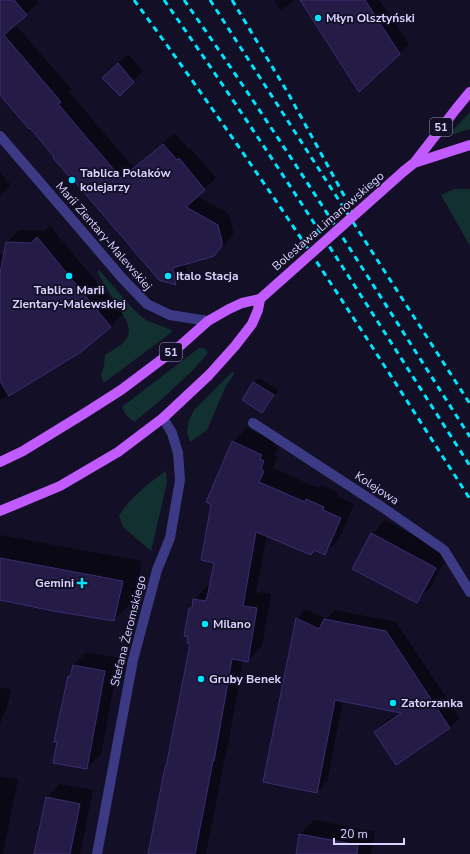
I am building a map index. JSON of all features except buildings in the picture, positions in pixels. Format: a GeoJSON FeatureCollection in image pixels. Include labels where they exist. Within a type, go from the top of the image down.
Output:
{"type":"FeatureCollection","features":[{"type":"Feature","properties":{"kind":"main road","name":"Bolesława Limanowskiego"},"geometry":{"type":"LineString","coordinates":[[0,462],[23,451],[120,390],[181,345],[208,321],[242,303],[260,299],[414,162],[470,92]]}},
{"type":"Feature","properties":{"kind":"main road","name":"Bolesława Limanowskiego"},"geometry":{"type":"LineString","coordinates":[[414,162],[470,145]]}},
{"type":"Feature","properties":{"kind":"main road"},"geometry":{"type":"LineString","coordinates":[[0,511],[60,486],[118,452],[163,418],[209,375],[252,324],[258,310],[260,299]]}},
{"type":"Feature","properties":{"kind":"street","name":"Marii Zientary-Malewskiej"},"geometry":{"type":"LineString","coordinates":[[0,136],[122,278],[147,304],[170,315],[208,321]]}},
{"type":"Feature","properties":{"kind":"street","name":"Stefana Żeromskiego"},"geometry":{"type":"LineString","coordinates":[[97,854],[132,660],[157,570],[170,538],[180,480],[178,454],[172,433],[163,418]]}},
{"type":"Feature","properties":{"kind":"street","name":"Kolejowa"},"geometry":{"type":"LineString","coordinates":[[253,423],[382,507],[444,550],[470,592]]}},
{"type":"Feature","properties":{"kind":"green space"},"geometry":{"type":"Polygon","coordinates":[[[470,112],[470,129],[451,135],[453,130],[470,112]]]}},
{"type":"Feature","properties":{"kind":"green space"},"geometry":{"type":"Polygon","coordinates":[[[454,189],[470,189],[470,246],[441,195],[454,189]]]}},
{"type":"Feature","properties":{"kind":"green space"},"geometry":{"type":"Polygon","coordinates":[[[99,270],[135,311],[146,320],[171,330],[172,332],[105,382],[103,382],[101,375],[105,355],[124,342],[127,338],[129,329],[127,322],[97,272],[99,270]]]}},
{"type":"Feature","properties":{"kind":"green space"},"geometry":{"type":"Polygon","coordinates":[[[199,348],[205,349],[208,353],[192,371],[162,399],[134,422],[126,415],[122,408],[123,406],[199,348]]]}},
{"type":"Feature","properties":{"kind":"green space"},"geometry":{"type":"Polygon","coordinates":[[[233,371],[234,374],[225,388],[207,430],[190,442],[187,432],[189,420],[194,410],[233,371]]]}},
{"type":"Feature","properties":{"kind":"green space"},"geometry":{"type":"Polygon","coordinates":[[[166,471],[167,483],[151,551],[123,527],[119,516],[134,497],[166,471]]]}},
{"type":"Feature","properties":{"kind":"railway"},"geometry":{"type":"LineString","coordinates":[[134,0],[205,98],[274,198],[470,499]]}},
{"type":"Feature","properties":{"kind":"railway"},"geometry":{"type":"LineString","coordinates":[[164,0],[243,115],[470,466]]}},
{"type":"Feature","properties":{"kind":"railway"},"geometry":{"type":"LineString","coordinates":[[184,0],[294,162],[470,437]]}},
{"type":"Feature","properties":{"kind":"railway"},"geometry":{"type":"LineString","coordinates":[[210,0],[470,404]]}},
{"type":"Feature","properties":{"kind":"railway"},"geometry":{"type":"LineString","coordinates":[[232,0],[288,93],[353,212]]}},
{"type":"Feature","properties":{"kind":"place","name":"Młyn Olsztyński"},"geometry":{"type":"Point","coordinates":[318,18]}},
{"type":"Feature","properties":{"kind":"place","name":"Tablica Polaków kolejarzy"},"geometry":{"type":"Point","coordinates":[72,180]}},
{"type":"Feature","properties":{"kind":"place","name":"Tablica Marii Zientary-Malewskiej"},"geometry":{"type":"Point","coordinates":[69,276]}},
{"type":"Feature","properties":{"kind":"place","name":"Italo Stacja"},"geometry":{"type":"Point","coordinates":[168,276]}},
{"type":"Feature","properties":{"kind":"place","name":"Gemini"},"geometry":{"type":"Point","coordinates":[82,583]}},
{"type":"Feature","properties":{"kind":"place","name":"Milano"},"geometry":{"type":"Point","coordinates":[205,624]}},
{"type":"Feature","properties":{"kind":"place","name":"Gruby Benek"},"geometry":{"type":"Point","coordinates":[201,679]}},
{"type":"Feature","properties":{"kind":"place","name":"Zatorzanka"},"geometry":{"type":"Point","coordinates":[393,703]}}]}
